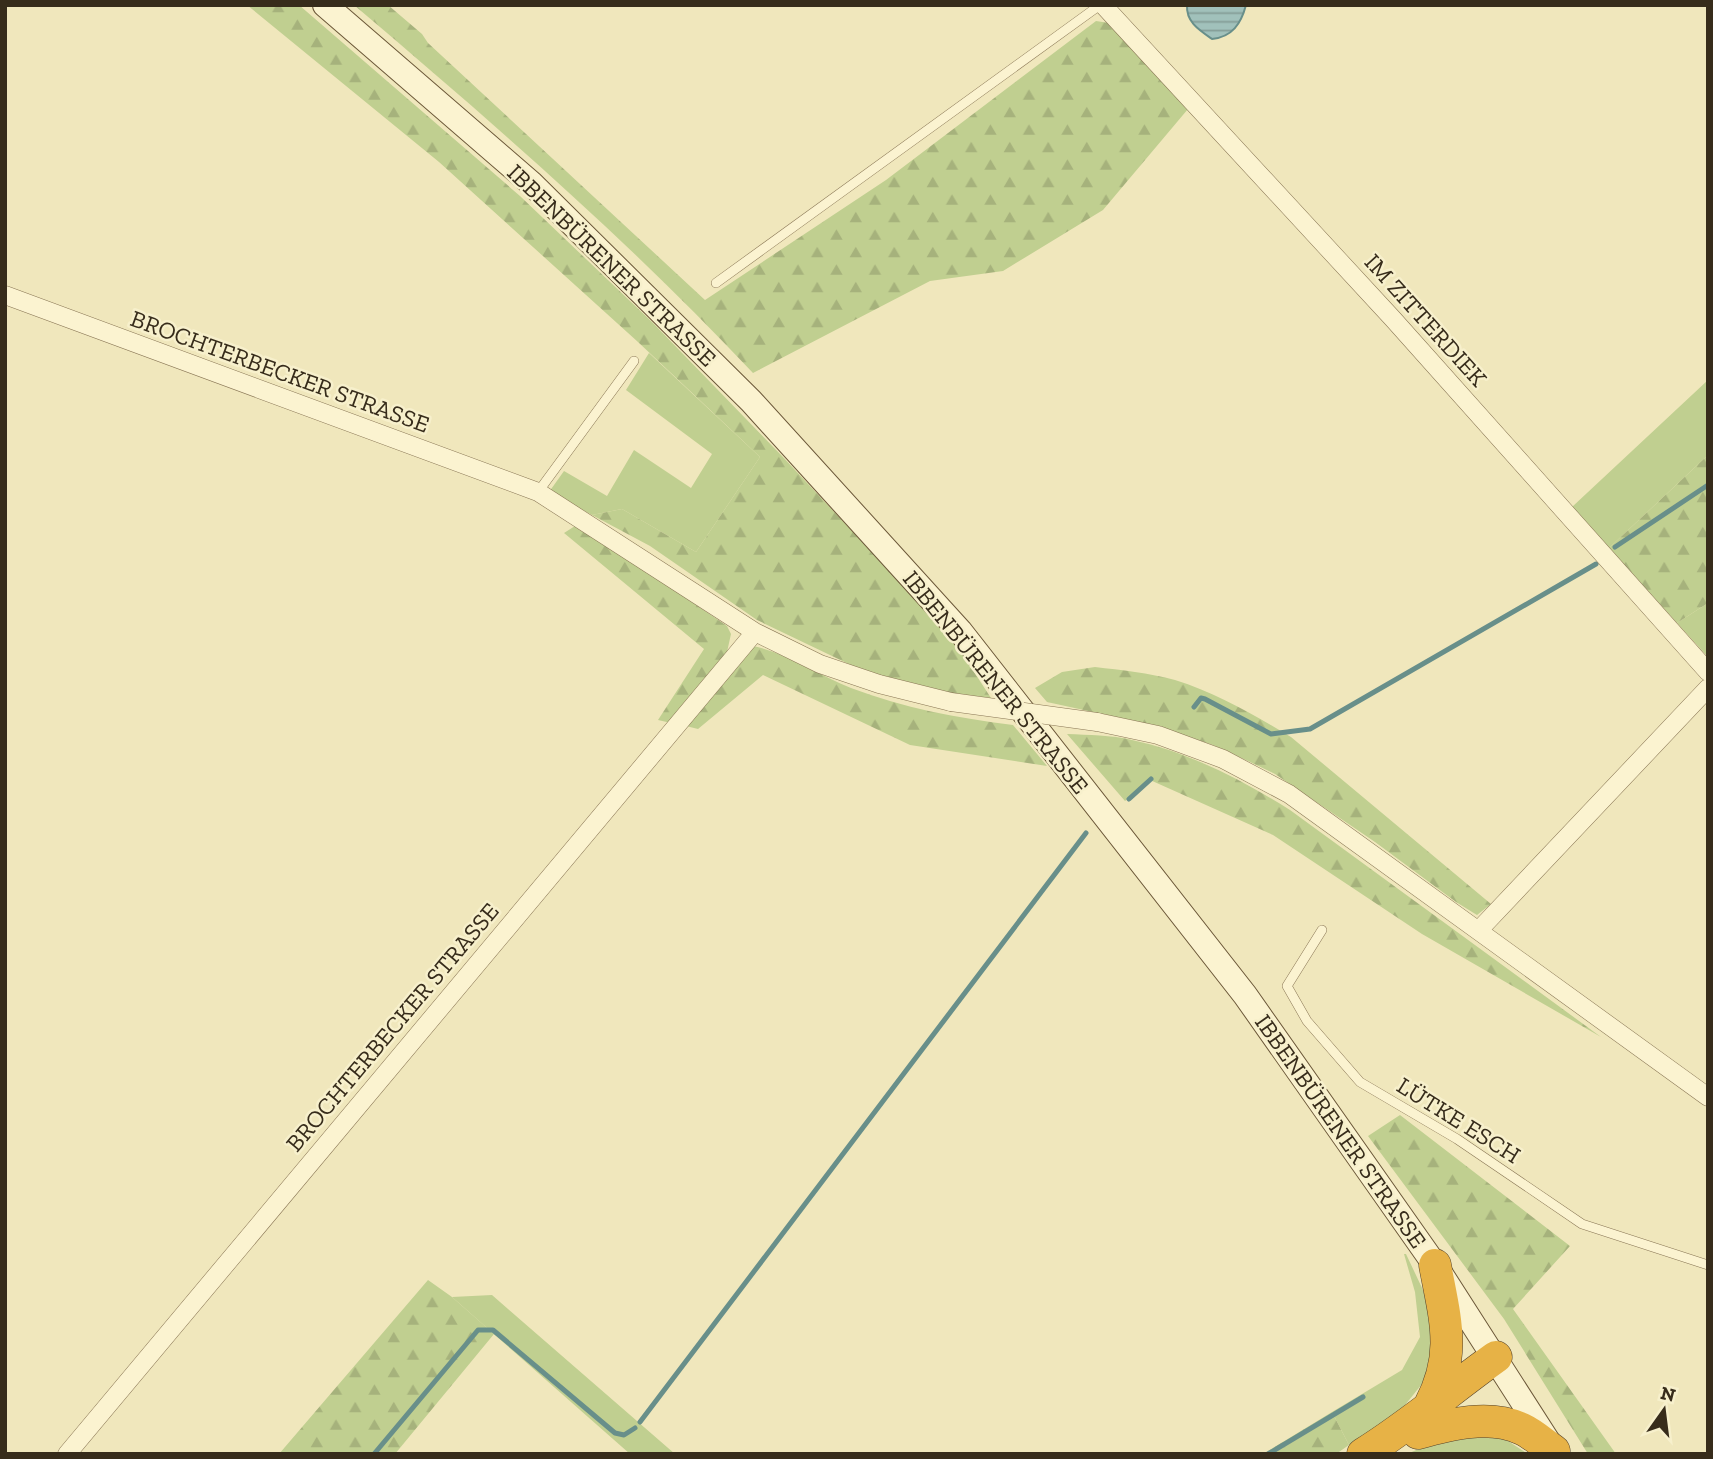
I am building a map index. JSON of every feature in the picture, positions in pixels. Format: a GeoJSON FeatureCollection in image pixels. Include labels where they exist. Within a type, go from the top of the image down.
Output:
{"type":"FeatureCollection","features":[{"type":"Feature","properties":{"kind":"highway"},"geometry":{"type":"LineString","coordinates":[[1424,1419],[1441,1382],[1447,1355],[1448,1331],[1435,1265]]}},
{"type":"Feature","properties":{"kind":"highway"},"geometry":{"type":"LineString","coordinates":[[1385,1454],[1424,1419],[1501,1365]]}},
{"type":"Feature","properties":{"kind":"highway"},"geometry":{"type":"LineString","coordinates":[[1363,1454],[1424,1419],[1454,1423],[1487,1422],[1521,1428],[1555,1452]]}},
{"type":"Feature","properties":{"kind":"main road","name":"IBBENBÜRENER STRASSE"},"geometry":{"type":"LineString","coordinates":[[325,5],[531,183],[751,401],[960,631],[1245,995],[1435,1265],[1555,1452]]}},
{"type":"Feature","properties":{"kind":"street","name":"IM ZITTERDIEK"},"geometry":{"type":"LineString","coordinates":[[1102,5],[1402,330],[1708,673]]}},
{"type":"Feature","properties":{"kind":"street","name":"BROCHTERBECKER STRASSE"},"geometry":{"type":"LineString","coordinates":[[5,295],[538,492],[755,632],[820,664],[879,684],[951,702],[1097,722],[1158,735],[1223,759],[1289,794],[1708,1097]]}},
{"type":"Feature","properties":{"kind":"street","name":"BROCHTERBECKER STRASSE"},"geometry":{"type":"LineString","coordinates":[[66,1454],[755,632]]}},
{"type":"Feature","properties":{"kind":"street"},"geometry":{"type":"LineString","coordinates":[[1479,930],[1708,688]]}},
{"type":"Feature","properties":{"kind":"lane"},"geometry":{"type":"LineString","coordinates":[[716,283],[1102,5]]}},
{"type":"Feature","properties":{"kind":"lane"},"geometry":{"type":"LineString","coordinates":[[538,492],[634,361]]}},
{"type":"Feature","properties":{"kind":"lane","name":"LÜTKE ESCH"},"geometry":{"type":"LineString","coordinates":[[1322,930],[1287,986],[1307,1021],[1360,1082],[1457,1139],[1583,1224],[1708,1265]]}},
{"type":"Feature","properties":{"kind":"green space"},"geometry":{"type":"Polygon","coordinates":[[[247,5],[299,5],[520,196],[652,322],[781,455],[952,638],[991,698],[953,694],[896,681],[855,667],[757,620],[650,546],[592,515],[622,509],[696,552],[760,457],[638,342],[439,162],[247,5]]]}},
{"type":"Feature","properties":{"kind":"green space"},"geometry":{"type":"Polygon","coordinates":[[[354,5],[388,5],[705,300],[886,180],[1096,21],[1109,23],[1188,109],[1103,210],[1003,271],[930,281],[753,373],[609,229],[354,5]]]}},
{"type":"Feature","properties":{"kind":"green space"},"geometry":{"type":"Polygon","coordinates":[[[649,353],[760,457],[696,552],[622,509],[592,515],[549,492],[564,471],[607,496],[634,450],[691,488],[712,454],[626,390],[649,353]]]}},
{"type":"Feature","properties":{"kind":"green space"},"geometry":{"type":"Polygon","coordinates":[[[1708,380],[1708,455],[1609,548],[1572,507],[1708,380]]]}},
{"type":"Feature","properties":{"kind":"green space"},"geometry":{"type":"Polygon","coordinates":[[[1708,455],[1708,603],[1677,623],[1609,548],[1708,455]]]}},
{"type":"Feature","properties":{"kind":"green space"},"geometry":{"type":"Polygon","coordinates":[[[575,526],[597,537],[727,626],[731,634],[727,652],[671,723],[658,720],[704,649],[564,533],[575,526]]]}},
{"type":"Feature","properties":{"kind":"green space"},"geometry":{"type":"Polygon","coordinates":[[[1708,603],[1708,657],[1677,623],[1708,603]]]}},
{"type":"Feature","properties":{"kind":"green space"},"geometry":{"type":"Polygon","coordinates":[[[753,646],[791,659],[851,688],[891,701],[951,715],[1013,725],[1047,766],[910,745],[763,675],[698,729],[686,726],[753,646]]]}},
{"type":"Feature","properties":{"kind":"green space"},"geometry":{"type":"Polygon","coordinates":[[[1095,667],[1155,675],[1191,685],[1235,705],[1291,737],[1491,904],[1477,915],[1275,774],[1248,761],[1213,745],[1157,726],[1047,702],[1035,688],[1062,672],[1095,667]]]}},
{"type":"Feature","properties":{"kind":"green space"},"geometry":{"type":"Polygon","coordinates":[[[1067,734],[1116,737],[1153,745],[1214,768],[1253,788],[1290,810],[1601,1037],[1422,934],[1273,835],[1150,780],[1125,801],[1067,734]]]}},
{"type":"Feature","properties":{"kind":"green space"},"geometry":{"type":"Polygon","coordinates":[[[1400,1115],[1570,1246],[1513,1309],[1616,1454],[1588,1454],[1504,1319],[1368,1136],[1400,1115]]]}},
{"type":"Feature","properties":{"kind":"green space"},"geometry":{"type":"Polygon","coordinates":[[[1404,1254],[1423,1290],[1437,1331],[1426,1379],[1397,1415],[1349,1445],[1332,1412],[1402,1370],[1420,1337],[1415,1292],[1404,1254]]]}},
{"type":"Feature","properties":{"kind":"green space"},"geometry":{"type":"Polygon","coordinates":[[[428,1280],[494,1334],[395,1454],[279,1454],[428,1280]]]}},
{"type":"Feature","properties":{"kind":"green space"},"geometry":{"type":"Polygon","coordinates":[[[492,1295],[675,1454],[630,1454],[452,1297],[492,1295]]]}},
{"type":"Feature","properties":{"kind":"green space"},"geometry":{"type":"Polygon","coordinates":[[[1332,1412],[1349,1445],[1336,1454],[1263,1454],[1332,1412]]]}},
{"type":"Feature","properties":{"kind":"green space"},"geometry":{"type":"Polygon","coordinates":[[[1495,1436],[1528,1454],[1407,1454],[1442,1439],[1495,1436]]]}},
{"type":"Feature","properties":{"kind":"water"},"geometry":{"type":"Polygon","coordinates":[[[1187,5],[1246,5],[1235,28],[1225,36],[1212,39],[1191,21],[1187,5]]]}},
{"type":"Feature","properties":{"kind":"waterway"},"geometry":{"type":"LineString","coordinates":[[1615,547],[1708,485]]}},
{"type":"Feature","properties":{"kind":"waterway"},"geometry":{"type":"LineString","coordinates":[[1194,707],[1201,698],[1205,699],[1271,734],[1310,729],[1596,564]]}},
{"type":"Feature","properties":{"kind":"waterway"},"geometry":{"type":"LineString","coordinates":[[1129,799],[1151,779]]}},
{"type":"Feature","properties":{"kind":"waterway"},"geometry":{"type":"LineString","coordinates":[[640,1422],[1086,833]]}},
{"type":"Feature","properties":{"kind":"waterway"},"geometry":{"type":"LineString","coordinates":[[374,1454],[478,1330],[493,1330],[615,1433],[624,1435],[635,1428]]}},
{"type":"Feature","properties":{"kind":"waterway"},"geometry":{"type":"LineString","coordinates":[[1268,1454],[1363,1397]]}}]}
